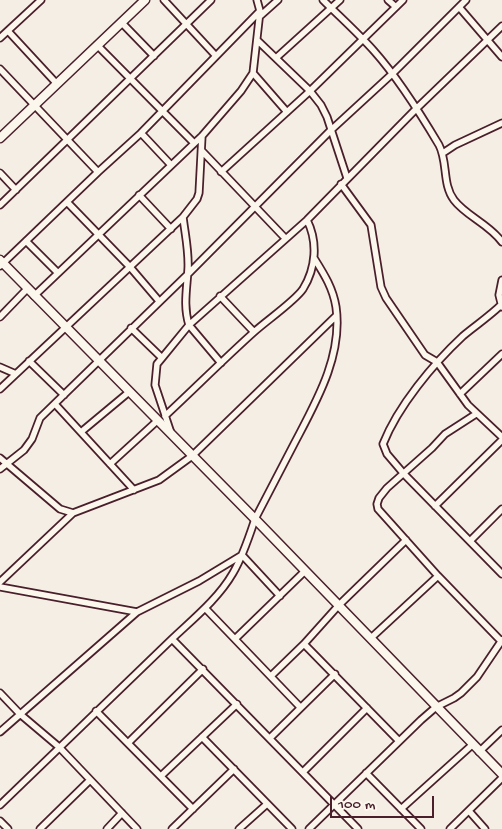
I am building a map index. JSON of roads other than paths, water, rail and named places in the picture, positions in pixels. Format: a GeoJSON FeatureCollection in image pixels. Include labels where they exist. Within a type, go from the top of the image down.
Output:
{"type":"FeatureCollection","features":[{"type":"Feature","properties":{"kind":"street"},"geometry":{"type":"LineString","coordinates":[[0,38],[41,0]]}},
{"type":"Feature","properties":{"kind":"street"},"geometry":{"type":"LineString","coordinates":[[0,138],[145,0]]}},
{"type":"Feature","properties":{"kind":"street"},"geometry":{"type":"LineString","coordinates":[[164,0],[216,56]]}},
{"type":"Feature","properties":{"kind":"street"},"geometry":{"type":"LineString","coordinates":[[0,205],[212,0]]}},
{"type":"Feature","properties":{"kind":"street"},"geometry":{"type":"LineString","coordinates":[[34,296],[202,136],[241,91],[252,73],[259,14],[257,0]]}},
{"type":"Feature","properties":{"kind":"street"},"geometry":{"type":"LineString","coordinates":[[278,0],[259,14],[140,133],[1,263],[255,519],[502,774]]}},
{"type":"Feature","properties":{"kind":"street"},"geometry":{"type":"LineString","coordinates":[[323,0],[363,40],[392,74],[416,109],[443,154],[447,182],[453,199],[461,208],[491,230],[502,242]]}},
{"type":"Feature","properties":{"kind":"street"},"geometry":{"type":"LineString","coordinates":[[276,58],[340,0]]}},
{"type":"Feature","properties":{"kind":"street"},"geometry":{"type":"LineString","coordinates":[[388,0],[396,7]]}},
{"type":"Feature","properties":{"kind":"street"},"geometry":{"type":"LineString","coordinates":[[221,172],[310,92],[402,0]]}},
{"type":"Feature","properties":{"kind":"street"},"geometry":{"type":"LineString","coordinates":[[0,469],[24,450],[32,439],[40,418],[187,275],[330,131],[392,74],[466,0]]}},
{"type":"Feature","properties":{"kind":"street"},"geometry":{"type":"LineString","coordinates":[[459,7],[502,57]]}},
{"type":"Feature","properties":{"kind":"street"},"geometry":{"type":"LineString","coordinates":[[121,22],[154,56]]}},
{"type":"Feature","properties":{"kind":"street"},"geometry":{"type":"LineString","coordinates":[[172,435],[155,385],[158,364],[162,358],[189,325],[307,220],[416,109],[502,26]]}},
{"type":"Feature","properties":{"kind":"street"},"geometry":{"type":"LineString","coordinates":[[8,31],[57,84]]}},
{"type":"Feature","properties":{"kind":"street"},"geometry":{"type":"LineString","coordinates":[[257,40],[321,105],[327,117],[330,131],[347,178]]}},
{"type":"Feature","properties":{"kind":"street"},"geometry":{"type":"LineString","coordinates":[[97,45],[194,143]]}},
{"type":"Feature","properties":{"kind":"street"},"geometry":{"type":"LineString","coordinates":[[0,69],[98,172]]}},
{"type":"Feature","properties":{"kind":"street"},"geometry":{"type":"LineString","coordinates":[[252,73],[288,112]]}},
{"type":"Feature","properties":{"kind":"street"},"geometry":{"type":"LineString","coordinates":[[443,154],[454,145],[502,123]]}},
{"type":"Feature","properties":{"kind":"street"},"geometry":{"type":"LineString","coordinates":[[140,133],[171,165]]}},
{"type":"Feature","properties":{"kind":"street"},"geometry":{"type":"LineString","coordinates":[[0,390],[183,217],[197,199],[199,193],[202,136]]}},
{"type":"Feature","properties":{"kind":"street"},"geometry":{"type":"LineString","coordinates":[[202,151],[285,238]]}},
{"type":"Feature","properties":{"kind":"street"},"geometry":{"type":"LineString","coordinates":[[0,173],[16,190]]}},
{"type":"Feature","properties":{"kind":"street"},"geometry":{"type":"LineString","coordinates":[[342,184],[371,225],[381,286],[386,298],[425,355],[437,362],[476,414],[502,439],[435,506]]}},
{"type":"Feature","properties":{"kind":"street"},"geometry":{"type":"LineString","coordinates":[[139,195],[171,229]]}},
{"type":"Feature","properties":{"kind":"street"},"geometry":{"type":"LineString","coordinates":[[67,202],[130,267],[159,301]]}},
{"type":"Feature","properties":{"kind":"street"},"geometry":{"type":"LineString","coordinates":[[183,217],[187,241],[185,306],[189,325],[221,363]]}},
{"type":"Feature","properties":{"kind":"street"},"geometry":{"type":"LineString","coordinates":[[165,416],[254,332],[302,290],[314,258],[311,228],[307,220]]}},
{"type":"Feature","properties":{"kind":"street"},"geometry":{"type":"LineString","coordinates":[[26,241],[58,272]]}},
{"type":"Feature","properties":{"kind":"street"},"geometry":{"type":"LineString","coordinates":[[0,805],[205,608],[233,573],[242,555],[255,519],[322,390],[334,344],[336,306],[330,283],[314,258]]}},
{"type":"Feature","properties":{"kind":"street"},"geometry":{"type":"LineString","coordinates":[[502,280],[499,295],[502,306],[464,336],[437,362],[418,386],[389,430],[383,444],[387,454],[404,474],[502,573]]}},
{"type":"Feature","properties":{"kind":"street"},"geometry":{"type":"LineString","coordinates":[[0,317],[27,289]]}},
{"type":"Feature","properties":{"kind":"street"},"geometry":{"type":"LineString","coordinates":[[220,296],[254,332]]}},
{"type":"Feature","properties":{"kind":"street"},"geometry":{"type":"LineString","coordinates":[[0,582],[73,513],[159,480],[192,456],[336,316]]}},
{"type":"Feature","properties":{"kind":"street"},"geometry":{"type":"LineString","coordinates":[[131,328],[162,358]]}},
{"type":"Feature","properties":{"kind":"street"},"geometry":{"type":"LineString","coordinates":[[460,394],[502,354]]}},
{"type":"Feature","properties":{"kind":"street"},"geometry":{"type":"LineString","coordinates":[[29,361],[64,395]]}},
{"type":"Feature","properties":{"kind":"street"},"geometry":{"type":"LineString","coordinates":[[0,367],[16,374]]}},
{"type":"Feature","properties":{"kind":"street"},"geometry":{"type":"LineString","coordinates":[[81,432],[129,392]]}},
{"type":"Feature","properties":{"kind":"street"},"geometry":{"type":"LineString","coordinates":[[55,404],[134,490]]}},
{"type":"Feature","properties":{"kind":"street"},"geometry":{"type":"LineString","coordinates":[[309,829],[436,707],[454,698],[466,688],[477,677],[502,641],[438,576],[378,509],[377,504],[387,488],[445,434],[476,414]]}},
{"type":"Feature","properties":{"kind":"street"},"geometry":{"type":"LineString","coordinates":[[110,464],[157,421]]}},
{"type":"Feature","properties":{"kind":"street"},"geometry":{"type":"LineString","coordinates":[[0,458],[60,509],[73,513]]}},
{"type":"Feature","properties":{"kind":"street"},"geometry":{"type":"LineString","coordinates":[[470,541],[502,509]]}},
{"type":"Feature","properties":{"kind":"street"},"geometry":{"type":"LineString","coordinates":[[271,676],[304,644],[339,605],[406,540]]}},
{"type":"Feature","properties":{"kind":"street"},"geometry":{"type":"LineString","coordinates":[[242,555],[280,596]]}},
{"type":"Feature","properties":{"kind":"street"},"geometry":{"type":"LineString","coordinates":[[0,732],[137,612],[199,581],[242,555]]}},
{"type":"Feature","properties":{"kind":"street"},"geometry":{"type":"LineString","coordinates":[[235,639],[305,570]]}},
{"type":"Feature","properties":{"kind":"street"},"geometry":{"type":"LineString","coordinates":[[371,638],[438,576]]}},
{"type":"Feature","properties":{"kind":"street"},"geometry":{"type":"LineString","coordinates":[[0,586],[137,612]]}},
{"type":"Feature","properties":{"kind":"street"},"geometry":{"type":"LineString","coordinates":[[205,608],[300,708]]}},
{"type":"Feature","properties":{"kind":"street"},"geometry":{"type":"LineString","coordinates":[[172,639],[358,829]]}},
{"type":"Feature","properties":{"kind":"street"},"geometry":{"type":"LineString","coordinates":[[304,644],[399,741]]}},
{"type":"Feature","properties":{"kind":"street"},"geometry":{"type":"LineString","coordinates":[[128,743],[203,669]]}},
{"type":"Feature","properties":{"kind":"street"},"geometry":{"type":"LineString","coordinates":[[270,738],[334,674]]}},
{"type":"Feature","properties":{"kind":"street"},"geometry":{"type":"LineString","coordinates":[[0,694],[20,714],[59,747],[137,829]]}},
{"type":"Feature","properties":{"kind":"street"},"geometry":{"type":"LineString","coordinates":[[161,776],[237,704]]}},
{"type":"Feature","properties":{"kind":"street"},"geometry":{"type":"LineString","coordinates":[[303,772],[367,708]]}},
{"type":"Feature","properties":{"kind":"street"},"geometry":{"type":"LineString","coordinates":[[96,711],[193,809]]}},
{"type":"Feature","properties":{"kind":"street"},"geometry":{"type":"LineString","coordinates":[[479,752],[502,730]]}},
{"type":"Feature","properties":{"kind":"street"},"geometry":{"type":"LineString","coordinates":[[202,738],[292,829]]}},
{"type":"Feature","properties":{"kind":"street"},"geometry":{"type":"LineString","coordinates":[[401,809],[472,744]]}},
{"type":"Feature","properties":{"kind":"street"},"geometry":{"type":"LineString","coordinates":[[172,829],[234,769]]}},
{"type":"Feature","properties":{"kind":"street"},"geometry":{"type":"LineString","coordinates":[[366,773],[421,829]]}},
{"type":"Feature","properties":{"kind":"street"},"geometry":{"type":"LineString","coordinates":[[450,829],[502,778]]}},
{"type":"Feature","properties":{"kind":"street"},"geometry":{"type":"LineString","coordinates":[[40,829],[90,780]]}},
{"type":"Feature","properties":{"kind":"street"},"geometry":{"type":"LineString","coordinates":[[240,829],[267,804]]}},
{"type":"Feature","properties":{"kind":"street"},"geometry":{"type":"LineString","coordinates":[[469,811],[485,829]]}},
{"type":"Feature","properties":{"kind":"street"},"geometry":{"type":"LineString","coordinates":[[107,829],[122,813]]}},
{"type":"Feature","properties":{"kind":"street"},"geometry":{"type":"LineString","coordinates":[[0,821],[8,829]]}}]}
